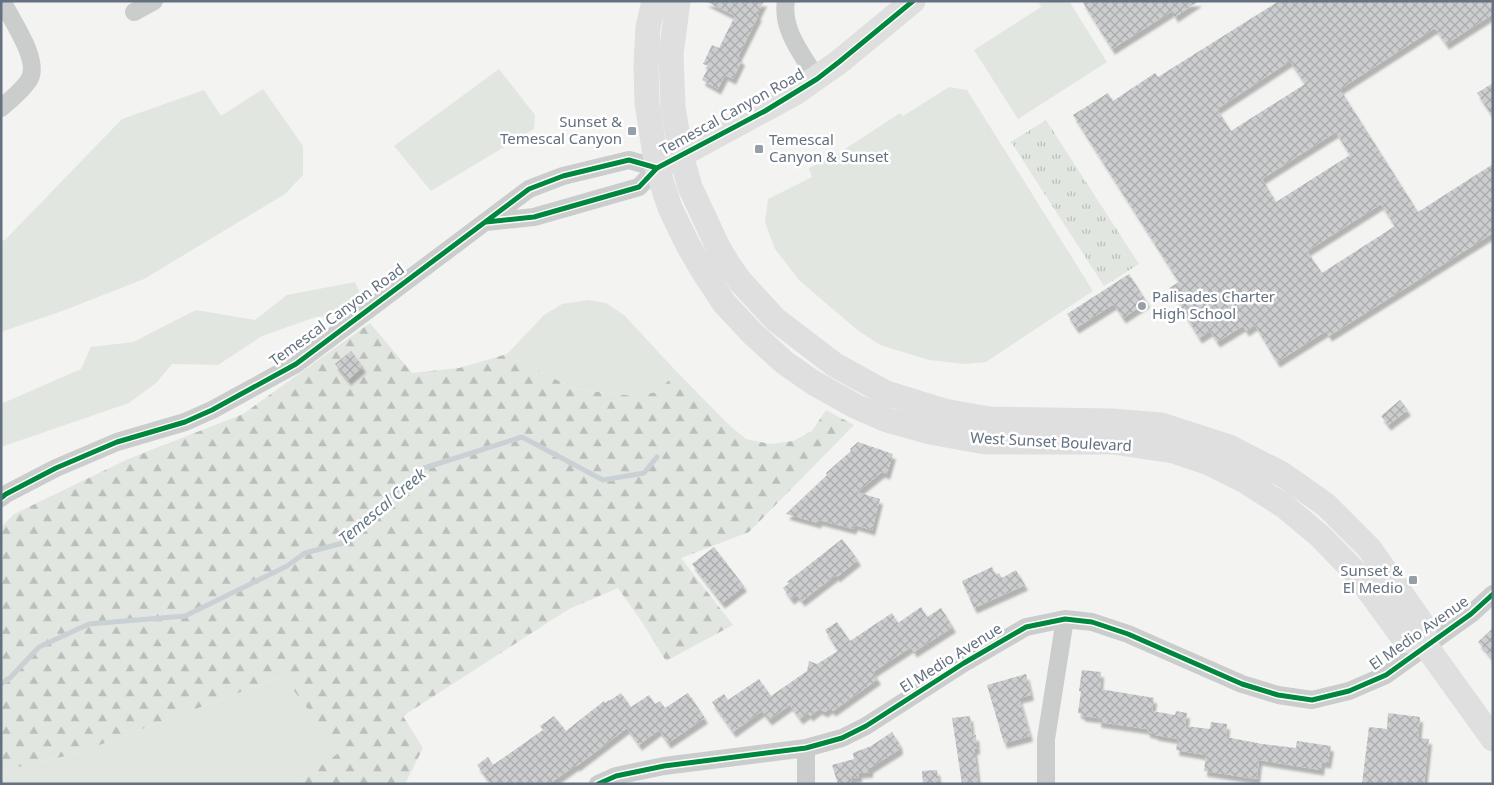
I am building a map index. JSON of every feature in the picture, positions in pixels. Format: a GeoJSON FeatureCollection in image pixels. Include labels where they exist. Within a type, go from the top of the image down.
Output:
{"type":"FeatureCollection","features":[{"type":"Feature","properties":{"kind":"main road","name":"West Sunset Boulevard"},"geometry":{"type":"LineString","coordinates":[[654,1],[648,27],[647,103],[657,168],[670,208],[688,245],[724,302],[753,334],[785,363],[814,383],[855,406],[887,420],[930,432],[985,442],[1113,442],[1173,451],[1209,463],[1245,481],[1284,506],[1306,524],[1356,573],[1404,638],[1426,646]]}},
{"type":"Feature","properties":{"kind":"main road","name":"West Sunset Boulevard"},"geometry":{"type":"LineString","coordinates":[[678,1],[672,54],[673,107],[681,155],[690,187],[718,246],[732,270],[776,320],[835,365],[886,393],[944,411],[990,419],[1112,421],[1161,425],[1229,447],[1282,474],[1326,505],[1369,548],[1423,625],[1426,646],[1493,739]]}},
{"type":"Feature","properties":{"kind":"main road","name":"Temescal Canyon Road"},"geometry":{"type":"LineString","coordinates":[[657,168],[764,111],[817,79],[913,1]]}},
{"type":"Feature","properties":{"kind":"street"},"geometry":{"type":"LineString","coordinates":[[1,108],[30,79],[32,68],[28,49],[2,1]]}},
{"type":"Feature","properties":{"kind":"street"},"geometry":{"type":"LineString","coordinates":[[134,12],[154,1]]}},
{"type":"Feature","properties":{"kind":"street"},"geometry":{"type":"LineString","coordinates":[[786,1],[784,12],[789,32],[817,79]]}},
{"type":"Feature","properties":{"kind":"street","name":"Temescal Canyon Road"},"geometry":{"type":"LineString","coordinates":[[1,498],[56,468],[117,442],[185,422],[212,410],[296,364],[529,189],[563,176],[629,160],[657,168],[639,187],[534,217],[486,222]]}},
{"type":"Feature","properties":{"kind":"street","name":"El Medio Avenue"},"geometry":{"type":"LineString","coordinates":[[598,784],[616,776],[664,766],[806,748],[842,738],[866,726],[964,663],[1026,627],[1065,620],[1092,622],[1128,634],[1242,684],[1278,694],[1312,700],[1349,691],[1386,674],[1471,614],[1493,594]]}},
{"type":"Feature","properties":{"kind":"street"},"geometry":{"type":"LineString","coordinates":[[1046,784],[1046,739],[1065,620]]}},
{"type":"Feature","properties":{"kind":"street"},"geometry":{"type":"LineString","coordinates":[[806,748],[806,784]]}},
{"type":"Feature","properties":{"kind":"green space"},"geometry":{"type":"Polygon","coordinates":[[[1038,1],[1069,1],[1107,62],[1018,119],[974,50],[1041,7],[1038,1]]]}},
{"type":"Feature","properties":{"kind":"green space"},"geometry":{"type":"Polygon","coordinates":[[[499,69],[535,115],[534,129],[431,191],[394,146],[499,69]]]}},
{"type":"Feature","properties":{"kind":"green space"},"geometry":{"type":"Polygon","coordinates":[[[949,87],[967,90],[1093,291],[986,362],[965,364],[929,360],[880,345],[856,329],[799,280],[775,249],[765,222],[768,199],[812,177],[809,168],[839,153],[900,113],[903,116],[949,87]]]}},
{"type":"Feature","properties":{"kind":"green space"},"geometry":{"type":"Polygon","coordinates":[[[263,89],[303,146],[303,175],[285,194],[144,279],[65,310],[1,332],[1,241],[5,240],[122,119],[204,90],[221,116],[263,89]]]}},
{"type":"Feature","properties":{"kind":"green space"},"geometry":{"type":"Polygon","coordinates":[[[1046,120],[1139,264],[1104,286],[1011,142],[1046,120]]]}},
{"type":"Feature","properties":{"kind":"green space"},"geometry":{"type":"Polygon","coordinates":[[[355,282],[361,295],[335,316],[316,317],[262,336],[218,365],[172,364],[156,383],[129,403],[1,447],[1,404],[81,369],[91,347],[133,342],[196,310],[255,320],[287,295],[355,282]]]}},
{"type":"Feature","properties":{"kind":"green space"},"geometry":{"type":"Polygon","coordinates":[[[588,300],[606,303],[624,315],[677,372],[657,392],[634,396],[574,389],[507,354],[544,315],[562,304],[588,300]]]}},
{"type":"Feature","properties":{"kind":"green space"},"geometry":{"type":"Polygon","coordinates":[[[370,323],[412,373],[459,368],[507,354],[574,389],[634,396],[657,392],[677,372],[728,424],[746,439],[770,444],[793,441],[812,431],[826,410],[854,425],[749,532],[681,558],[733,625],[666,661],[618,588],[569,609],[403,716],[423,748],[405,784],[295,784],[340,752],[283,676],[78,753],[1,771],[1,527],[14,514],[128,459],[243,414],[370,323]]]}},
{"type":"Feature","properties":{"kind":"green space"},"geometry":{"type":"Polygon","coordinates":[[[283,676],[341,752],[295,784],[1,784],[1,771],[78,753],[283,676]]]}},
{"type":"Feature","properties":{"kind":"building"},"geometry":{"type":"Polygon","coordinates":[[[705,1],[764,1],[738,57],[742,60],[733,79],[725,75],[718,89],[702,80],[709,66],[703,64],[712,45],[719,48],[735,16],[705,1]]]}},
{"type":"Feature","properties":{"kind":"building"},"geometry":{"type":"Polygon","coordinates":[[[1082,1],[1199,1],[1175,17],[1172,11],[1112,49],[1082,1]]]}},
{"type":"Feature","properties":{"kind":"building"},"geometry":{"type":"Polygon","coordinates":[[[1279,1],[1493,1],[1493,14],[1446,44],[1435,28],[1340,89],[1418,212],[1493,164],[1493,233],[1329,336],[1326,331],[1277,362],[1255,325],[1246,331],[1243,326],[1217,342],[1210,331],[1199,338],[1169,288],[1179,282],[1073,115],[1108,93],[1113,101],[1155,73],[1158,77],[1279,1]],[[1290,61],[1217,109],[1231,131],[1305,84],[1290,61]],[[1336,132],[1262,179],[1276,202],[1350,155],[1336,132]],[[1381,204],[1307,251],[1322,273],[1395,226],[1381,204]]]}},
{"type":"Feature","properties":{"kind":"building"},"geometry":{"type":"Polygon","coordinates":[[[1493,83],[1493,117],[1477,93],[1493,83]]]}},
{"type":"Feature","properties":{"kind":"building"},"geometry":{"type":"Polygon","coordinates":[[[1129,274],[1147,302],[1123,318],[1114,304],[1076,328],[1067,314],[1129,274]]]}},
{"type":"Feature","properties":{"kind":"building"},"geometry":{"type":"Polygon","coordinates":[[[351,351],[363,367],[348,380],[335,364],[351,351]]]}},
{"type":"Feature","properties":{"kind":"building"},"geometry":{"type":"Polygon","coordinates":[[[1400,400],[1408,410],[1388,425],[1381,416],[1400,400]]]}},
{"type":"Feature","properties":{"kind":"building"},"geometry":{"type":"Polygon","coordinates":[[[858,442],[893,454],[887,474],[882,472],[857,492],[880,499],[872,530],[855,525],[853,529],[819,520],[818,523],[786,514],[827,475],[826,473],[851,451],[850,449],[858,442]]]}},
{"type":"Feature","properties":{"kind":"building"},"geometry":{"type":"Polygon","coordinates":[[[842,539],[858,560],[802,601],[797,595],[791,599],[783,588],[789,583],[787,582],[842,539]]]}},
{"type":"Feature","properties":{"kind":"building"},"geometry":{"type":"Polygon","coordinates":[[[714,547],[744,586],[722,603],[692,564],[714,547]]]}},
{"type":"Feature","properties":{"kind":"building"},"geometry":{"type":"Polygon","coordinates":[[[992,567],[996,575],[999,573],[1002,578],[1016,570],[1025,585],[974,608],[962,581],[992,567]]]}},
{"type":"Feature","properties":{"kind":"building"},"geometry":{"type":"Polygon","coordinates":[[[921,607],[927,617],[941,608],[953,627],[914,652],[911,647],[873,672],[878,679],[833,711],[830,708],[825,712],[819,709],[810,716],[808,713],[800,719],[790,705],[769,720],[762,711],[733,732],[712,702],[724,694],[728,700],[759,679],[771,696],[807,671],[809,661],[817,664],[838,651],[825,630],[837,622],[850,641],[892,613],[898,623],[921,607]]]}},
{"type":"Feature","properties":{"kind":"building"},"geometry":{"type":"Polygon","coordinates":[[[1493,628],[1493,659],[1478,642],[1493,628]]]}},
{"type":"Feature","properties":{"kind":"building"},"geometry":{"type":"Polygon","coordinates":[[[1082,670],[1101,672],[1100,689],[1154,698],[1152,711],[1175,715],[1176,711],[1187,713],[1185,726],[1210,729],[1211,722],[1227,724],[1226,737],[1296,748],[1297,741],[1331,746],[1328,763],[1322,762],[1321,770],[1259,760],[1257,779],[1204,771],[1206,755],[1176,750],[1178,739],[1155,735],[1147,732],[1147,729],[1098,722],[1099,718],[1082,716],[1082,714],[1078,713],[1082,670]]]}},
{"type":"Feature","properties":{"kind":"building"},"geometry":{"type":"Polygon","coordinates":[[[1026,674],[1031,695],[1019,698],[1030,736],[1004,743],[987,685],[1026,674]]]}},
{"type":"Feature","properties":{"kind":"building"},"geometry":{"type":"Polygon","coordinates":[[[621,693],[631,707],[649,695],[655,704],[660,701],[665,708],[688,693],[705,718],[668,743],[659,730],[639,745],[627,728],[577,766],[549,784],[491,784],[477,765],[488,757],[493,765],[543,730],[540,726],[554,716],[566,731],[604,701],[605,703],[621,693]]]}},
{"type":"Feature","properties":{"kind":"building"},"geometry":{"type":"Polygon","coordinates":[[[1388,713],[1420,717],[1418,738],[1429,739],[1424,784],[1362,784],[1369,727],[1387,729],[1388,713]]]}},
{"type":"Feature","properties":{"kind":"building"},"geometry":{"type":"Polygon","coordinates":[[[970,716],[972,736],[976,735],[977,749],[974,749],[978,782],[962,784],[952,718],[970,716]]]}},
{"type":"Feature","properties":{"kind":"building"},"geometry":{"type":"Polygon","coordinates":[[[892,732],[899,743],[900,749],[870,768],[870,772],[859,773],[859,777],[851,778],[852,784],[838,784],[832,765],[854,759],[853,753],[871,746],[892,732]]]}},
{"type":"Feature","properties":{"kind":"building"},"geometry":{"type":"Polygon","coordinates":[[[937,770],[939,784],[923,784],[922,771],[937,770]]]}},
{"type":"Feature","properties":{"kind":"waterway","name":"Temescal Creek"},"geometry":{"type":"LineString","coordinates":[[1,684],[9,679],[39,647],[89,624],[185,616],[287,566],[305,553],[343,543],[361,521],[424,468],[522,437],[603,480],[644,473],[657,457]]}},
{"type":"Feature","properties":{"kind":"cycle path"},"geometry":{"type":"LineString","coordinates":[[486,222],[534,217],[639,187],[657,168],[765,111],[817,79],[913,1]]}},
{"type":"Feature","properties":{"kind":"cycle path"},"geometry":{"type":"LineString","coordinates":[[1,498],[56,468],[117,442],[185,422],[212,410],[296,364],[529,189],[563,176],[629,160],[657,168]]}},
{"type":"Feature","properties":{"kind":"cycle path"},"geometry":{"type":"LineString","coordinates":[[598,784],[616,776],[664,766],[806,748],[842,738],[866,726],[964,663],[1026,627],[1065,619],[1092,622],[1128,634],[1242,684],[1278,695],[1312,700],[1349,691],[1386,675],[1471,614],[1493,594]]}},
{"type":"Feature","properties":{"kind":"place","name":"Sunset & Temescal Canyon"},"geometry":{"type":"Point","coordinates":[632,131]}},
{"type":"Feature","properties":{"kind":"place","name":"Temescal Canyon & Sunset"},"geometry":{"type":"Point","coordinates":[759,149]}},
{"type":"Feature","properties":{"kind":"place","name":"Palisades Charter High School"},"geometry":{"type":"Point","coordinates":[1142,306]}},
{"type":"Feature","properties":{"kind":"place","name":"Sunset & El Medio"},"geometry":{"type":"Point","coordinates":[1413,580]}}]}
